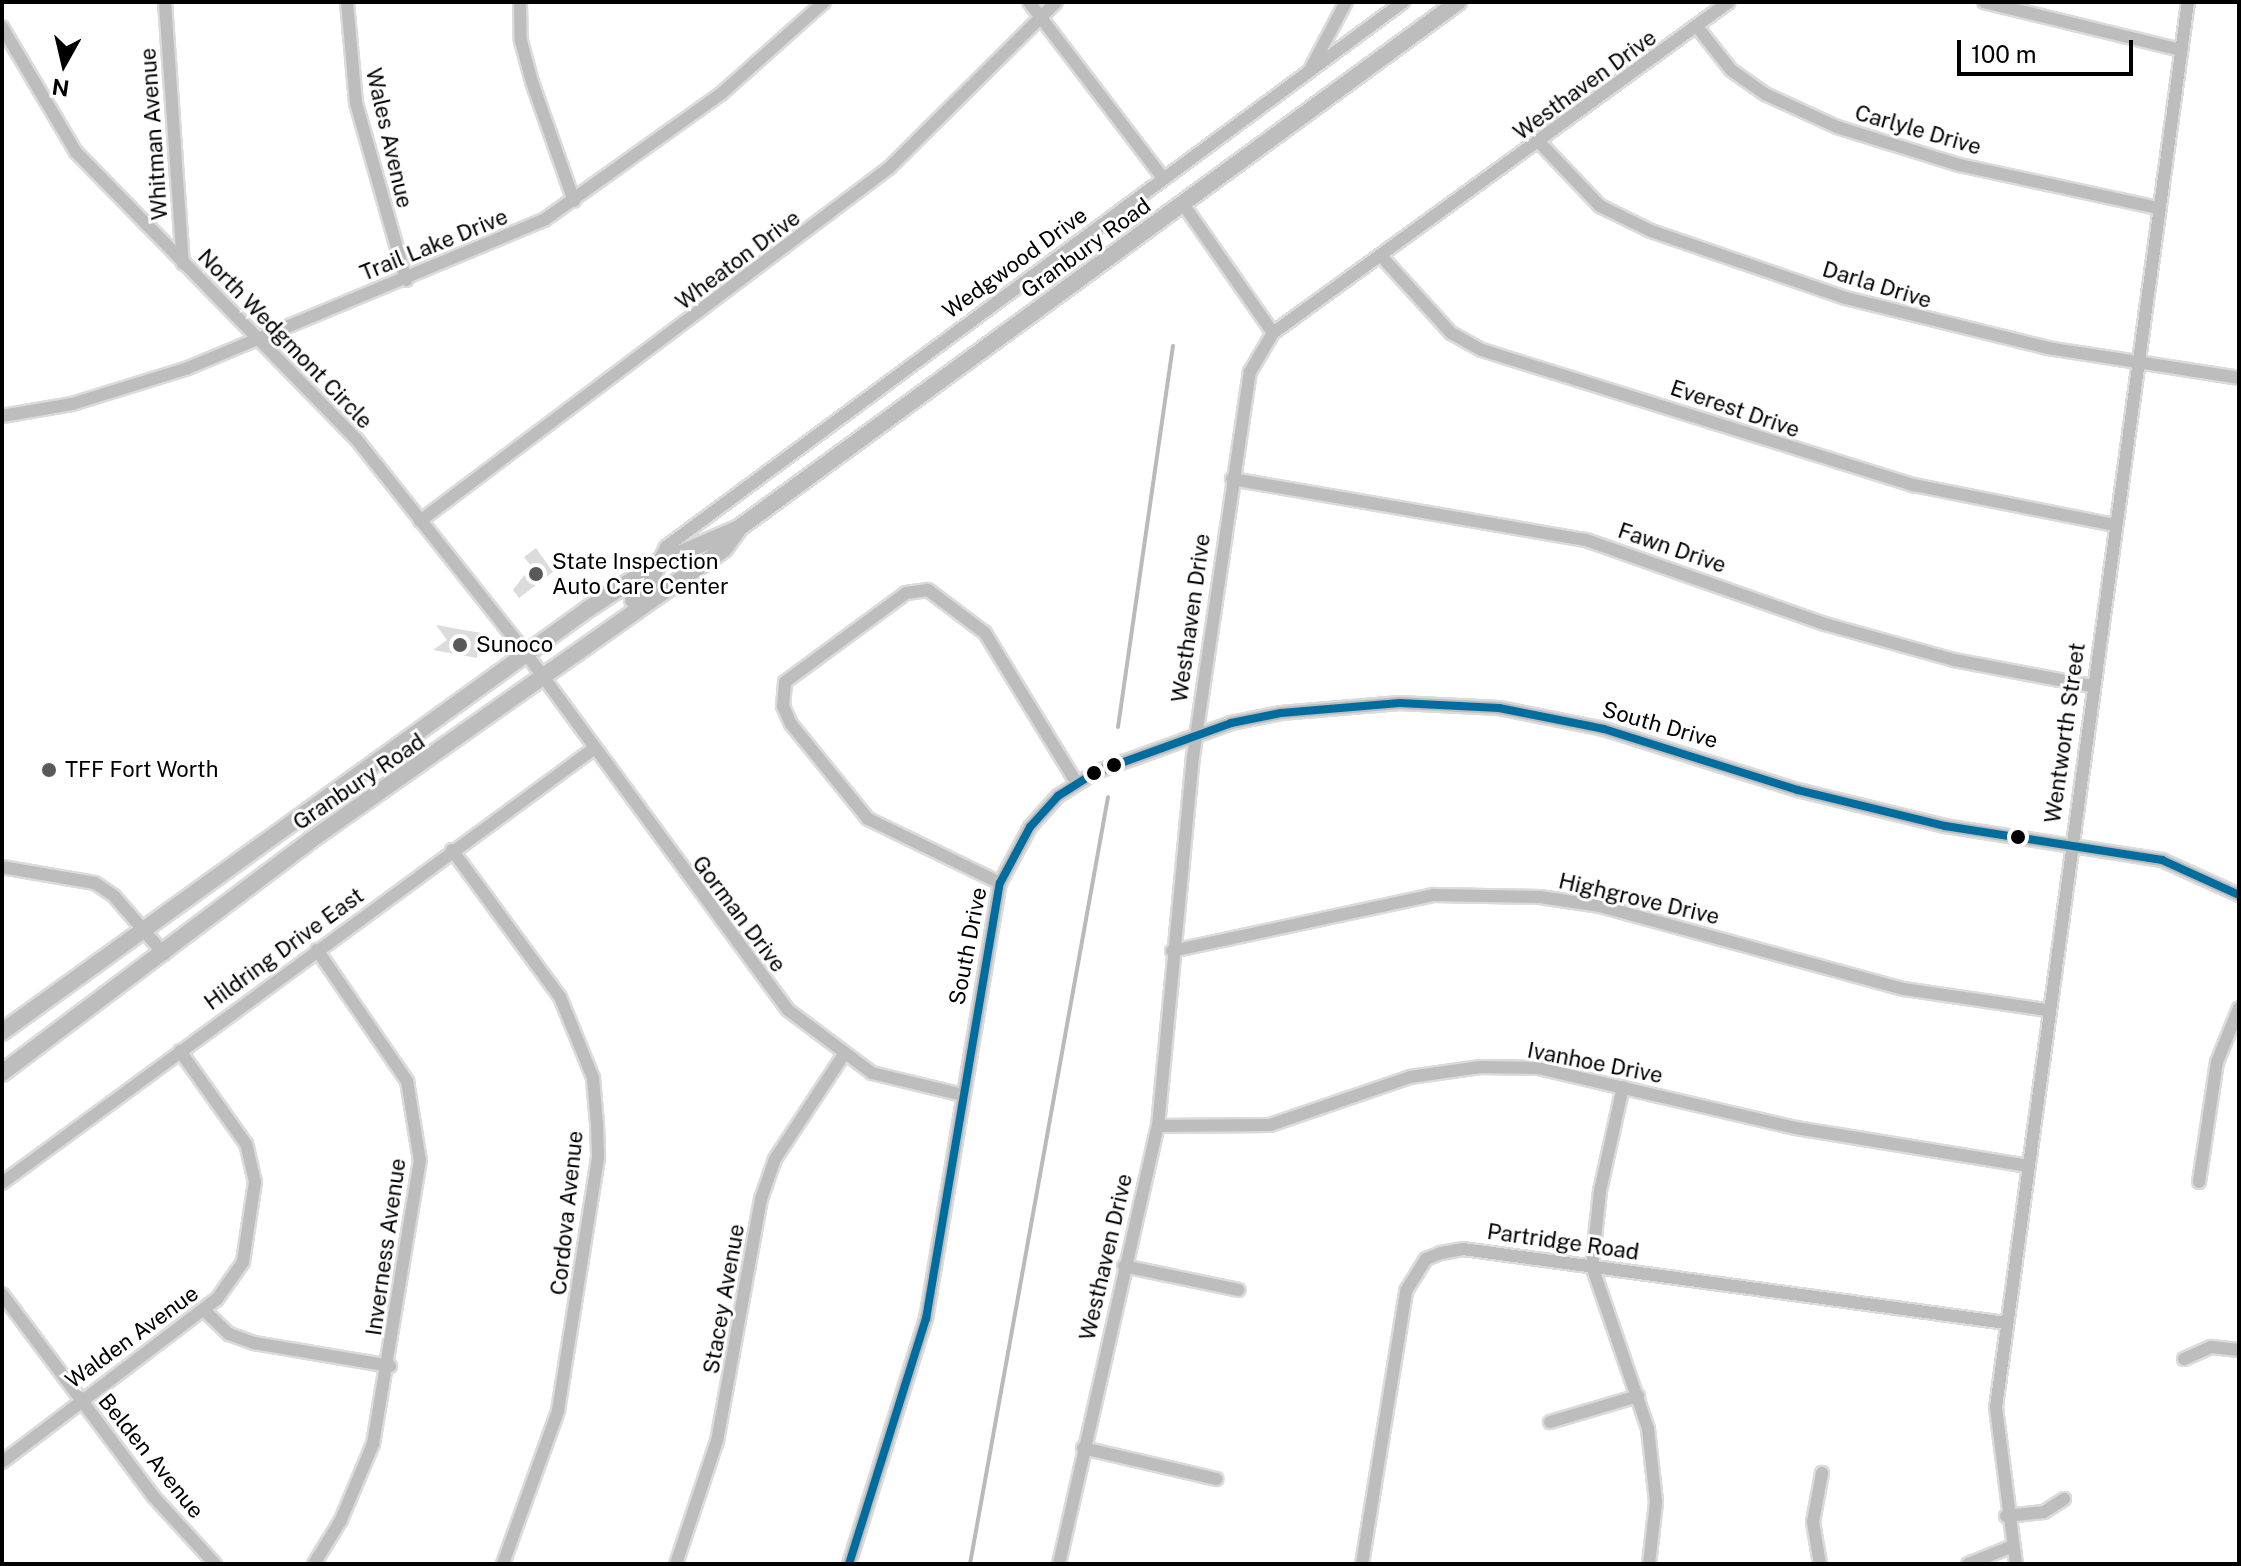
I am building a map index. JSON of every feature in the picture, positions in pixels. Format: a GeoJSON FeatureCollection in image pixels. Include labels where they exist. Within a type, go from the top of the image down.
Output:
{"type":"FeatureCollection","features":[{"type":"Feature","properties":{"kind":"main road","name":"Granbury Road"},"geometry":{"type":"LineString","coordinates":[[2,1032],[525,652],[658,563],[739,528],[1458,2]]}},
{"type":"Feature","properties":{"kind":"main road","name":"Granbury Road"},"geometry":{"type":"LineString","coordinates":[[2,1073],[164,954],[311,840],[545,679],[724,549],[739,528]]}},
{"type":"Feature","properties":{"kind":"main road"},"geometry":{"type":"LineString","coordinates":[[591,644],[609,618],[648,589],[658,563]]}},
{"type":"Feature","properties":{"kind":"street","name":"Whitman Avenue"},"geometry":{"type":"LineString","coordinates":[[165,2],[183,263]]}},
{"type":"Feature","properties":{"kind":"street","name":"Wales Avenue"},"geometry":{"type":"LineString","coordinates":[[347,2],[356,103],[406,280]]}},
{"type":"Feature","properties":{"kind":"street"},"geometry":{"type":"LineString","coordinates":[[520,2],[532,82],[574,201]]}},
{"type":"Feature","properties":{"kind":"street","name":"Trail Lake Drive"},"geometry":{"type":"LineString","coordinates":[[2,416],[72,404],[188,368],[406,280],[574,201],[722,93],[824,2]]}},
{"type":"Feature","properties":{"kind":"street"},"geometry":{"type":"LineString","coordinates":[[1029,2],[1163,178]]}},
{"type":"Feature","properties":{"kind":"street","name":"Wheaton Drive"},"geometry":{"type":"LineString","coordinates":[[420,521],[889,168],[1056,2]]}},
{"type":"Feature","properties":{"kind":"street"},"geometry":{"type":"LineString","coordinates":[[1309,71],[1346,2]]}},
{"type":"Feature","properties":{"kind":"street","name":"Wedgwood Drive"},"geometry":{"type":"LineString","coordinates":[[658,563],[666,547],[1403,2]]}},
{"type":"Feature","properties":{"kind":"street","name":"Westhaven Drive"},"geometry":{"type":"LineString","coordinates":[[1059,1564],[1158,1126],[1172,951],[1196,734],[1250,372],[1273,333],[1540,143],[1729,2]]}},
{"type":"Feature","properties":{"kind":"street"},"geometry":{"type":"LineString","coordinates":[[1984,2],[2181,50]]}},
{"type":"Feature","properties":{"kind":"street","name":"Wentworth Street"},"geometry":{"type":"LineString","coordinates":[[2016,1564],[2006,1516],[1996,1407],[2046,1010],[2188,2]]}},
{"type":"Feature","properties":{"kind":"street","name":"North Wedgmont Circle"},"geometry":{"type":"LineString","coordinates":[[2,27],[76,152],[357,440],[545,679]]}},
{"type":"Feature","properties":{"kind":"street","name":"Carlyle Drive"},"geometry":{"type":"LineString","coordinates":[[1698,28],[1731,70],[1775,99],[1837,127],[1959,165],[2158,208]]}},
{"type":"Feature","properties":{"kind":"street","name":"Darla Drive"},"geometry":{"type":"LineString","coordinates":[[1540,143],[1600,206],[1651,231],[1940,326],[2239,378]]}},
{"type":"Feature","properties":{"kind":"street"},"geometry":{"type":"LineString","coordinates":[[1183,204],[1273,333]]}},
{"type":"Feature","properties":{"kind":"street","name":"Everest Drive"},"geometry":{"type":"LineString","coordinates":[[1381,256],[1442,324],[1482,350],[1914,485],[2114,525]]}},
{"type":"Feature","properties":{"kind":"street","name":"Fawn Drive"},"geometry":{"type":"LineString","coordinates":[[1232,479],[1586,540],[1825,624],[1954,660],[2092,686]]}},
{"type":"Feature","properties":{"kind":"street"},"geometry":{"type":"LineString","coordinates":[[1000,883],[883,831],[845,794],[783,706],[791,675],[906,593],[928,590],[951,604],[1002,656],[1076,782]]}},
{"type":"Feature","properties":{"kind":"street","name":"Gorman Drive"},"geometry":{"type":"LineString","coordinates":[[545,679],[592,750],[765,984],[843,1056],[908,1086],[963,1095]]}},
{"type":"Feature","properties":{"kind":"street","name":"South Drive"},"geometry":{"type":"LineString","coordinates":[[849,1564],[926,1319],[1000,883],[1030,827],[1076,782],[1096,772],[1196,734],[1281,713],[1351,705],[1499,708],[1630,735],[1872,809],[2180,865],[2239,895]]}},
{"type":"Feature","properties":{"kind":"street","name":"Hildring Drive East"},"geometry":{"type":"LineString","coordinates":[[2,1183],[592,750]]}},
{"type":"Feature","properties":{"kind":"street","name":"Cordova Avenue"},"geometry":{"type":"LineString","coordinates":[[452,850],[560,997],[593,1078],[597,1124],[598,1158],[558,1411],[503,1564]]}},
{"type":"Feature","properties":{"kind":"street"},"geometry":{"type":"LineString","coordinates":[[2,867],[95,883],[164,954]]}},
{"type":"Feature","properties":{"kind":"street","name":"Highgrove Drive"},"geometry":{"type":"LineString","coordinates":[[1172,951],[1434,895],[1540,897],[1600,906],[1904,989],[2046,1010]]}},
{"type":"Feature","properties":{"kind":"street","name":"Inverness Avenue"},"geometry":{"type":"LineString","coordinates":[[314,1564],[363,1471],[390,1366],[418,1197],[419,1133],[407,1081],[317,950]]}},
{"type":"Feature","properties":{"kind":"street"},"geometry":{"type":"LineString","coordinates":[[2199,1182],[2217,1062],[2239,1008]]}},
{"type":"Feature","properties":{"kind":"street","name":"Walden Avenue"},"geometry":{"type":"LineString","coordinates":[[2,1462],[204,1310],[243,1262],[255,1182],[239,1130],[180,1051]]}},
{"type":"Feature","properties":{"kind":"street","name":"Stacey Avenue"},"geometry":{"type":"LineString","coordinates":[[676,1564],[717,1441],[761,1199],[775,1159],[843,1056]]}},
{"type":"Feature","properties":{"kind":"street","name":"Ivanhoe Drive"},"geometry":{"type":"LineString","coordinates":[[1158,1126],[1270,1125],[1410,1077],[1458,1068],[1538,1068],[1796,1128],[2027,1166]]}},
{"type":"Feature","properties":{"kind":"street"},"geometry":{"type":"LineString","coordinates":[[1623,1087],[1600,1191],[1592,1266],[1638,1396],[1656,1502],[1649,1564]]}},
{"type":"Feature","properties":{"kind":"street","name":"Partridge Road"},"geometry":{"type":"LineString","coordinates":[[1362,1564],[1383,1420],[1414,1273],[1426,1259],[1463,1249],[2006,1323]]}},
{"type":"Feature","properties":{"kind":"street"},"geometry":{"type":"LineString","coordinates":[[1124,1266],[1239,1290]]}},
{"type":"Feature","properties":{"kind":"street","name":"Belden Avenue"},"geometry":{"type":"LineString","coordinates":[[2,1294],[81,1400],[215,1564]]}},
{"type":"Feature","properties":{"kind":"street"},"geometry":{"type":"LineString","coordinates":[[204,1310],[229,1334],[254,1343],[390,1366]]}},
{"type":"Feature","properties":{"kind":"street"},"geometry":{"type":"LineString","coordinates":[[2184,1359],[2211,1347],[2239,1350]]}},
{"type":"Feature","properties":{"kind":"street"},"geometry":{"type":"LineString","coordinates":[[1550,1422],[1638,1396]]}},
{"type":"Feature","properties":{"kind":"street"},"geometry":{"type":"LineString","coordinates":[[1083,1448],[1216,1479]]}},
{"type":"Feature","properties":{"kind":"street"},"geometry":{"type":"LineString","coordinates":[[1820,1564],[1813,1522],[1822,1473]]}},
{"type":"Feature","properties":{"kind":"street"},"geometry":{"type":"LineString","coordinates":[[2006,1516],[2044,1512],[2064,1499]]}},
{"type":"Feature","properties":{"kind":"street"},"geometry":{"type":"LineString","coordinates":[[1968,1564],[2013,1546]]}},
{"type":"Feature","properties":{"kind":"building","name":"State Inspection Auto Care Center"},"geometry":{"type":"Polygon","coordinates":[[[536,548],[553,572],[519,598],[513,590],[531,566],[524,557],[536,548]]]}},
{"type":"Feature","properties":{"kind":"building","name":"Sunoco"},"geometry":{"type":"Polygon","coordinates":[[[436,625],[481,633],[477,658],[433,650],[447,640],[436,625]]]}},
{"type":"Feature","properties":{"kind":"waterway"},"geometry":{"type":"LineString","coordinates":[[1118,727],[1173,346]]}},
{"type":"Feature","properties":{"kind":"waterway"},"geometry":{"type":"LineString","coordinates":[[970,1564],[1108,797]]}},
{"type":"Feature","properties":{"kind":"transit line"},"geometry":{"type":"LineString","coordinates":[[849,1564],[926,1319],[1000,883],[1030,827],[1058,796],[1096,772],[1231,723],[1281,713],[1400,703],[1499,708],[1604,729],[1798,790],[1945,826],[2162,860],[2239,895]]}},
{"type":"Feature","properties":{"kind":"place","name":"State Inspection Auto Care Center"},"geometry":{"type":"Point","coordinates":[536,574]}},
{"type":"Feature","properties":{"kind":"place","name":"Sunoco"},"geometry":{"type":"Point","coordinates":[460,645]}},
{"type":"Feature","properties":{"kind":"place","name":"TFF Fort Worth"},"geometry":{"type":"Point","coordinates":[49,770]}}]}
